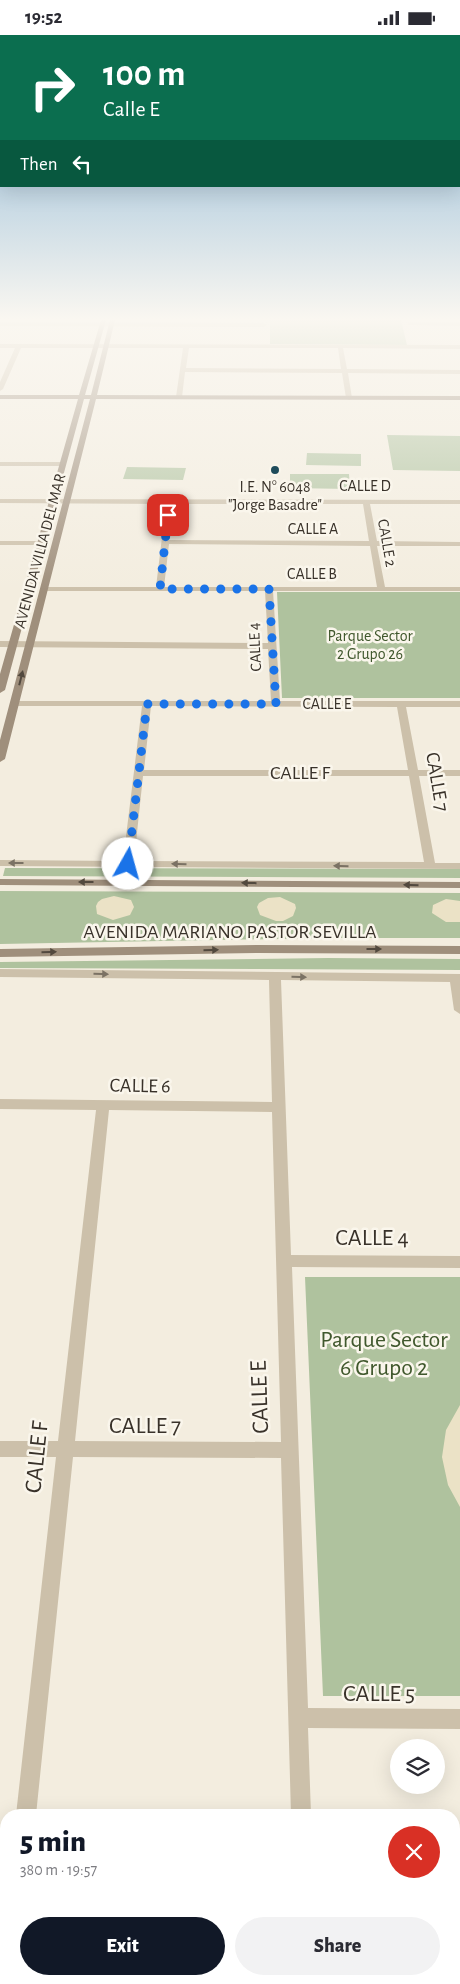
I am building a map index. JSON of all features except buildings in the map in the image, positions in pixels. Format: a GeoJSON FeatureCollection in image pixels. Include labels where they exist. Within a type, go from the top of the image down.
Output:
{"type":"FeatureCollection","features":[{"type":"Feature","properties":{"kind":"street","name":"AVENIDA VILLA DEL MAR"},"geometry":{"type":"LineString","coordinates":[[0,759],[44,589],[63,465],[78,411]]}},
{"type":"Feature","properties":{"kind":"street","name":"AVENIDA VILLA DEL MAR"},"geometry":{"type":"LineString","coordinates":[[0,690],[40,543],[59,501],[89,411]]}},
{"type":"Feature","properties":{"kind":"street"},"geometry":{"type":"LineString","coordinates":[[0,464],[63,465]]}},
{"type":"Feature","properties":{"kind":"street","name":"CALLE D"},"geometry":{"type":"LineString","coordinates":[[0,501],[460,503]]}},
{"type":"Feature","properties":{"kind":"street"},"geometry":{"type":"LineString","coordinates":[[160,589],[170,501]]}},
{"type":"Feature","properties":{"kind":"street","name":"CALLE 2"},"geometry":{"type":"LineString","coordinates":[[366,502],[381,589]]}},
{"type":"Feature","properties":{"kind":"street","name":"CALLE A"},"geometry":{"type":"LineString","coordinates":[[165,542],[460,544]]}},
{"type":"Feature","properties":{"kind":"street"},"geometry":{"type":"LineString","coordinates":[[0,543],[40,543]]}},
{"type":"Feature","properties":{"kind":"street","name":"CALLE B"},"geometry":{"type":"LineString","coordinates":[[44,589],[460,589]]}},
{"type":"Feature","properties":{"kind":"street","name":"CALLE 4"},"geometry":{"type":"LineString","coordinates":[[269,589],[276,704]]}},
{"type":"Feature","properties":{"kind":"street"},"geometry":{"type":"LineString","coordinates":[[0,644],[272,645]]}},
{"type":"Feature","properties":{"kind":"street","name":"CALLE E"},"geometry":{"type":"LineString","coordinates":[[14,703],[460,705]]}},
{"type":"Feature","properties":{"kind":"street"},"geometry":{"type":"LineString","coordinates":[[128,864],[147,704]]}},
{"type":"Feature","properties":{"kind":"street","name":"CALLE 7"},"geometry":{"type":"LineString","coordinates":[[401,704],[430,867]]}},
{"type":"Feature","properties":{"kind":"street","name":"CALLE F"},"geometry":{"type":"LineString","coordinates":[[139,773],[460,773]]}},
{"type":"Feature","properties":{"kind":"street"},"geometry":{"type":"LineString","coordinates":[[0,863],[460,866]]}},
{"type":"Feature","properties":{"kind":"street"},"geometry":{"type":"LineString","coordinates":[[0,882],[460,885]]}},
{"type":"Feature","properties":{"kind":"street","name":"AVENIDA MARIANO PASTOR SEVILLA"},"geometry":{"type":"LineString","coordinates":[[0,953],[259,949],[460,950]]}},
{"type":"Feature","properties":{"kind":"street"},"geometry":{"type":"LineString","coordinates":[[0,973],[457,978],[460,1010]]}},
{"type":"Feature","properties":{"kind":"street","name":"CALLE E"},"geometry":{"type":"LineString","coordinates":[[275,976],[300,1809]]}},
{"type":"Feature","properties":{"kind":"street","name":"CALLE 6"},"geometry":{"type":"LineString","coordinates":[[0,1104],[279,1107]]}},
{"type":"Feature","properties":{"kind":"street","name":"CALLE F"},"geometry":{"type":"LineString","coordinates":[[27,1809],[103,1105]]}},
{"type":"Feature","properties":{"kind":"street","name":"CALLE 4"},"geometry":{"type":"LineString","coordinates":[[284,1261],[460,1263]]}},
{"type":"Feature","properties":{"kind":"street","name":"CALLE 7"},"geometry":{"type":"LineString","coordinates":[[0,1449],[289,1450]]}},
{"type":"Feature","properties":{"kind":"street","name":"CALLE 5"},"geometry":{"type":"LineString","coordinates":[[298,1718],[460,1719]]}},
{"type":"Feature","properties":{"kind":"green space"},"geometry":{"type":"Polygon","coordinates":[[[387,435],[460,436],[460,471],[393,470],[387,435]]]}},
{"type":"Feature","properties":{"kind":"green space"},"geometry":{"type":"Polygon","coordinates":[[[307,453],[361,454],[361,466],[306,465],[307,453]]]}},
{"type":"Feature","properties":{"kind":"green space"},"geometry":{"type":"Polygon","coordinates":[[[127,467],[186,468],[183,480],[123,479],[127,467]]]}},
{"type":"Feature","properties":{"kind":"green space"},"geometry":{"type":"Polygon","coordinates":[[[290,474],[349,474],[350,489],[290,488],[290,474]]]}},
{"type":"Feature","properties":{"kind":"green space","name":"Parque Sector 2 Grupo 26"},"geometry":{"type":"Polygon","coordinates":[[[277,592],[460,592],[460,698],[282,698],[277,592]]]}},
{"type":"Feature","properties":{"kind":"green space"},"geometry":{"type":"Polygon","coordinates":[[[5,868],[460,869],[460,878],[3,876],[5,868]]]}},
{"type":"Feature","properties":{"kind":"green space"},"geometry":{"type":"Polygon","coordinates":[[[0,891],[460,893],[460,938],[331,938],[0,944],[0,891]]]}},
{"type":"Feature","properties":{"kind":"green space"},"geometry":{"type":"Polygon","coordinates":[[[328,958],[460,959],[460,970],[0,968],[0,962],[328,958]]]}},
{"type":"Feature","properties":{"kind":"green space","name":"Parque Sector 6 Grupo 2"},"geometry":{"type":"Polygon","coordinates":[[[305,1277],[460,1277],[460,1696],[323,1696],[305,1277]]]}},
{"type":"Feature","properties":{"kind":"shaded area"},"geometry":{"type":"Polygon","coordinates":[[[114,896],[131,900],[134,907],[130,915],[113,920],[97,914],[96,906],[98,902],[114,896]]]}},
{"type":"Feature","properties":{"kind":"shaded area"},"geometry":{"type":"Polygon","coordinates":[[[280,897],[295,904],[296,908],[293,916],[283,921],[276,921],[260,915],[257,907],[259,903],[268,898],[280,897]]]}},
{"type":"Feature","properties":{"kind":"shaded area"},"geometry":{"type":"Polygon","coordinates":[[[446,899],[460,901],[460,922],[446,922],[432,913],[433,905],[446,899]]]}},
{"type":"Feature","properties":{"kind":"shaded area"},"geometry":{"type":"Polygon","coordinates":[[[460,1405],[460,1507],[448,1485],[442,1457],[446,1430],[460,1405]]]}},
{"type":"Feature","properties":{"kind":"place","name":"I.E. N° 6048 \"Jorge Basadre\""},"geometry":{"type":"Point","coordinates":[275,470]}},
{"type":"Feature","properties":{"kind":"route"},"geometry":{"type":"LineString","coordinates":[[128,864],[147,704],[276,704],[269,589],[160,589],[168,515]]}}]}
